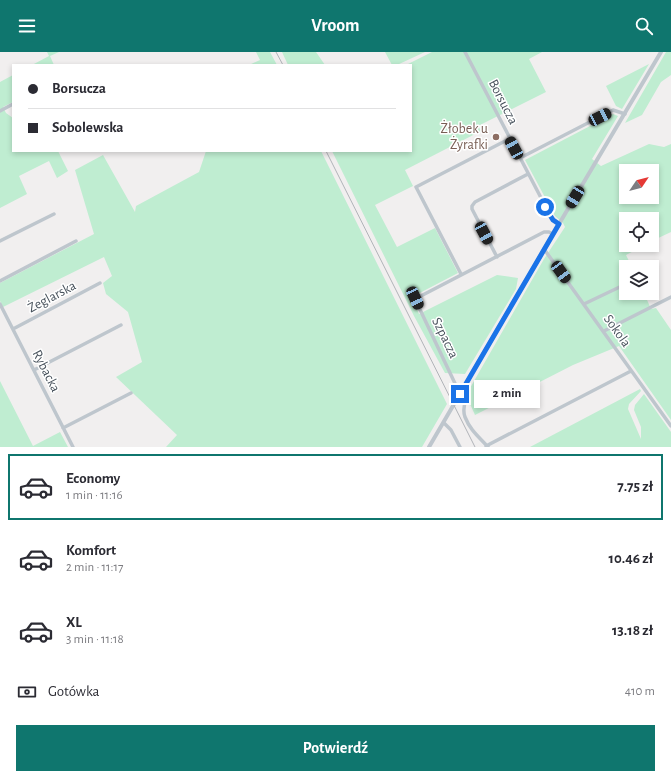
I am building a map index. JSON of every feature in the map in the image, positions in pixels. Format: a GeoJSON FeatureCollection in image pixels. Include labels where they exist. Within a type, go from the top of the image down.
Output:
{"type":"FeatureCollection","features":[{"type":"Feature","properties":{"kind":"street","name":"Borsucza"},"geometry":{"type":"LineString","coordinates":[[465,52],[551,217],[559,224]]}},
{"type":"Feature","properties":{"kind":"street"},"geometry":{"type":"LineString","coordinates":[[429,447],[660,52]]}},
{"type":"Feature","properties":{"kind":"street"},"geometry":{"type":"LineString","coordinates":[[0,110],[12,104]]}},
{"type":"Feature","properties":{"kind":"street"},"geometry":{"type":"LineString","coordinates":[[520,158],[614,110],[625,114]]}},
{"type":"Feature","properties":{"kind":"street"},"geometry":{"type":"LineString","coordinates":[[509,139],[416,187],[461,274],[544,232],[553,234]]}},
{"type":"Feature","properties":{"kind":"street"},"geometry":{"type":"LineString","coordinates":[[497,257],[472,209],[472,206],[475,202],[528,174]]}},
{"type":"Feature","properties":{"kind":"street"},"geometry":{"type":"LineString","coordinates":[[0,241],[54,214]]}},
{"type":"Feature","properties":{"kind":"street"},"geometry":{"type":"LineString","coordinates":[[0,281],[76,240]]}},
{"type":"Feature","properties":{"kind":"street","name":"Sokola"},"geometry":{"type":"LineString","coordinates":[[544,249],[671,426]]}},
{"type":"Feature","properties":{"kind":"street","name":"Szpacza"},"geometry":{"type":"LineString","coordinates":[[461,274],[415,298],[460,394],[465,400],[465,416],[468,423],[473,433],[487,446]]}},
{"type":"Feature","properties":{"kind":"street","name":"Żeglarska"},"geometry":{"type":"LineString","coordinates":[[13,329],[100,283]]}},
{"type":"Feature","properties":{"kind":"street"},"geometry":{"type":"LineString","coordinates":[[584,304],[619,287]]}},
{"type":"Feature","properties":{"kind":"street"},"geometry":{"type":"LineString","coordinates":[[604,331],[671,296]]}},
{"type":"Feature","properties":{"kind":"street","name":"Rybacka"},"geometry":{"type":"LineString","coordinates":[[0,304],[73,447]]}},
{"type":"Feature","properties":{"kind":"street"},"geometry":{"type":"LineString","coordinates":[[34,370],[121,325]]}},
{"type":"Feature","properties":{"kind":"street"},"geometry":{"type":"LineString","coordinates":[[487,446],[631,371]]}},
{"type":"Feature","properties":{"kind":"street"},"geometry":{"type":"LineString","coordinates":[[63,428],[131,393]]}},
{"type":"Feature","properties":{"kind":"street"},"geometry":{"type":"LineString","coordinates":[[444,422],[451,430],[460,447]]}},
{"type":"Feature","properties":{"kind":"green space"},"geometry":{"type":"Polygon","coordinates":[[[47,52],[59,52],[50,56],[54,64],[34,64],[49,56],[47,52]]]}},
{"type":"Feature","properties":{"kind":"green space"},"geometry":{"type":"Polygon","coordinates":[[[256,52],[270,52],[276,64],[251,64],[260,60],[256,52]]]}},
{"type":"Feature","properties":{"kind":"green space"},"geometry":{"type":"Polygon","coordinates":[[[282,52],[316,52],[324,64],[288,64],[282,52]]]}},
{"type":"Feature","properties":{"kind":"green space"},"geometry":{"type":"Polygon","coordinates":[[[385,52],[425,52],[399,64],[391,64],[385,52]]]}},
{"type":"Feature","properties":{"kind":"green space"},"geometry":{"type":"Polygon","coordinates":[[[432,52],[542,52],[529,59],[546,92],[478,126],[481,131],[405,170],[413,186],[375,205],[397,247],[435,228],[458,273],[412,297],[419,314],[497,275],[518,278],[516,289],[465,374],[445,373],[414,316],[332,152],[412,152],[412,64],[408,64],[432,52]]]}},
{"type":"Feature","properties":{"kind":"green space"},"geometry":{"type":"Polygon","coordinates":[[[666,52],[671,52],[671,75],[661,82],[642,115],[625,123],[666,52]]]}},
{"type":"Feature","properties":{"kind":"green space"},"geometry":{"type":"Polygon","coordinates":[[[649,64],[622,109],[616,106],[606,86],[649,64]]]}},
{"type":"Feature","properties":{"kind":"green space"},"geometry":{"type":"Polygon","coordinates":[[[12,76],[12,102],[3,107],[6,113],[12,117],[12,152],[58,152],[68,171],[57,178],[49,161],[19,176],[27,194],[0,208],[0,82],[12,76]]]}},
{"type":"Feature","properties":{"kind":"green space"},"geometry":{"type":"Polygon","coordinates":[[[613,114],[618,116],[592,159],[601,166],[649,144],[664,147],[671,144],[671,232],[659,238],[659,212],[619,212],[619,252],[632,252],[626,255],[628,260],[619,260],[619,300],[647,300],[651,309],[656,308],[671,330],[671,420],[619,346],[573,365],[475,415],[466,395],[544,259],[565,227],[563,223],[555,216],[525,160],[613,114]]]}},
{"type":"Feature","properties":{"kind":"green space"},"geometry":{"type":"Polygon","coordinates":[[[206,152],[321,152],[447,404],[422,447],[166,447],[177,435],[116,377],[142,362],[128,312],[106,294],[103,283],[112,276],[104,257],[3,307],[0,301],[0,283],[94,234],[75,170],[103,155],[135,212],[136,206],[199,172],[206,152]]]}},
{"type":"Feature","properties":{"kind":"green space"},"geometry":{"type":"Polygon","coordinates":[[[0,381],[33,446],[60,432],[68,447],[0,447],[0,381]]]}},
{"type":"Feature","properties":{"kind":"green space"},"geometry":{"type":"Polygon","coordinates":[[[640,389],[641,391],[629,404],[628,409],[641,439],[641,427],[634,410],[635,405],[644,394],[671,432],[671,447],[530,447],[640,389]]]}},
{"type":"Feature","properties":{"kind":"railway"},"geometry":{"type":"LineString","coordinates":[[276,52],[282,64]]}},
{"type":"Feature","properties":{"kind":"railway"},"geometry":{"type":"LineString","coordinates":[[327,152],[475,447]]}},
{"type":"Feature","properties":{"kind":"place","name":"Żłobek u Żyrafki"},"geometry":{"type":"Point","coordinates":[496,137]}},
{"type":"Feature","properties":{"kind":"route"},"geometry":{"type":"LineString","coordinates":[[460,394],[559,224],[553,220],[545,207]]}}]}
